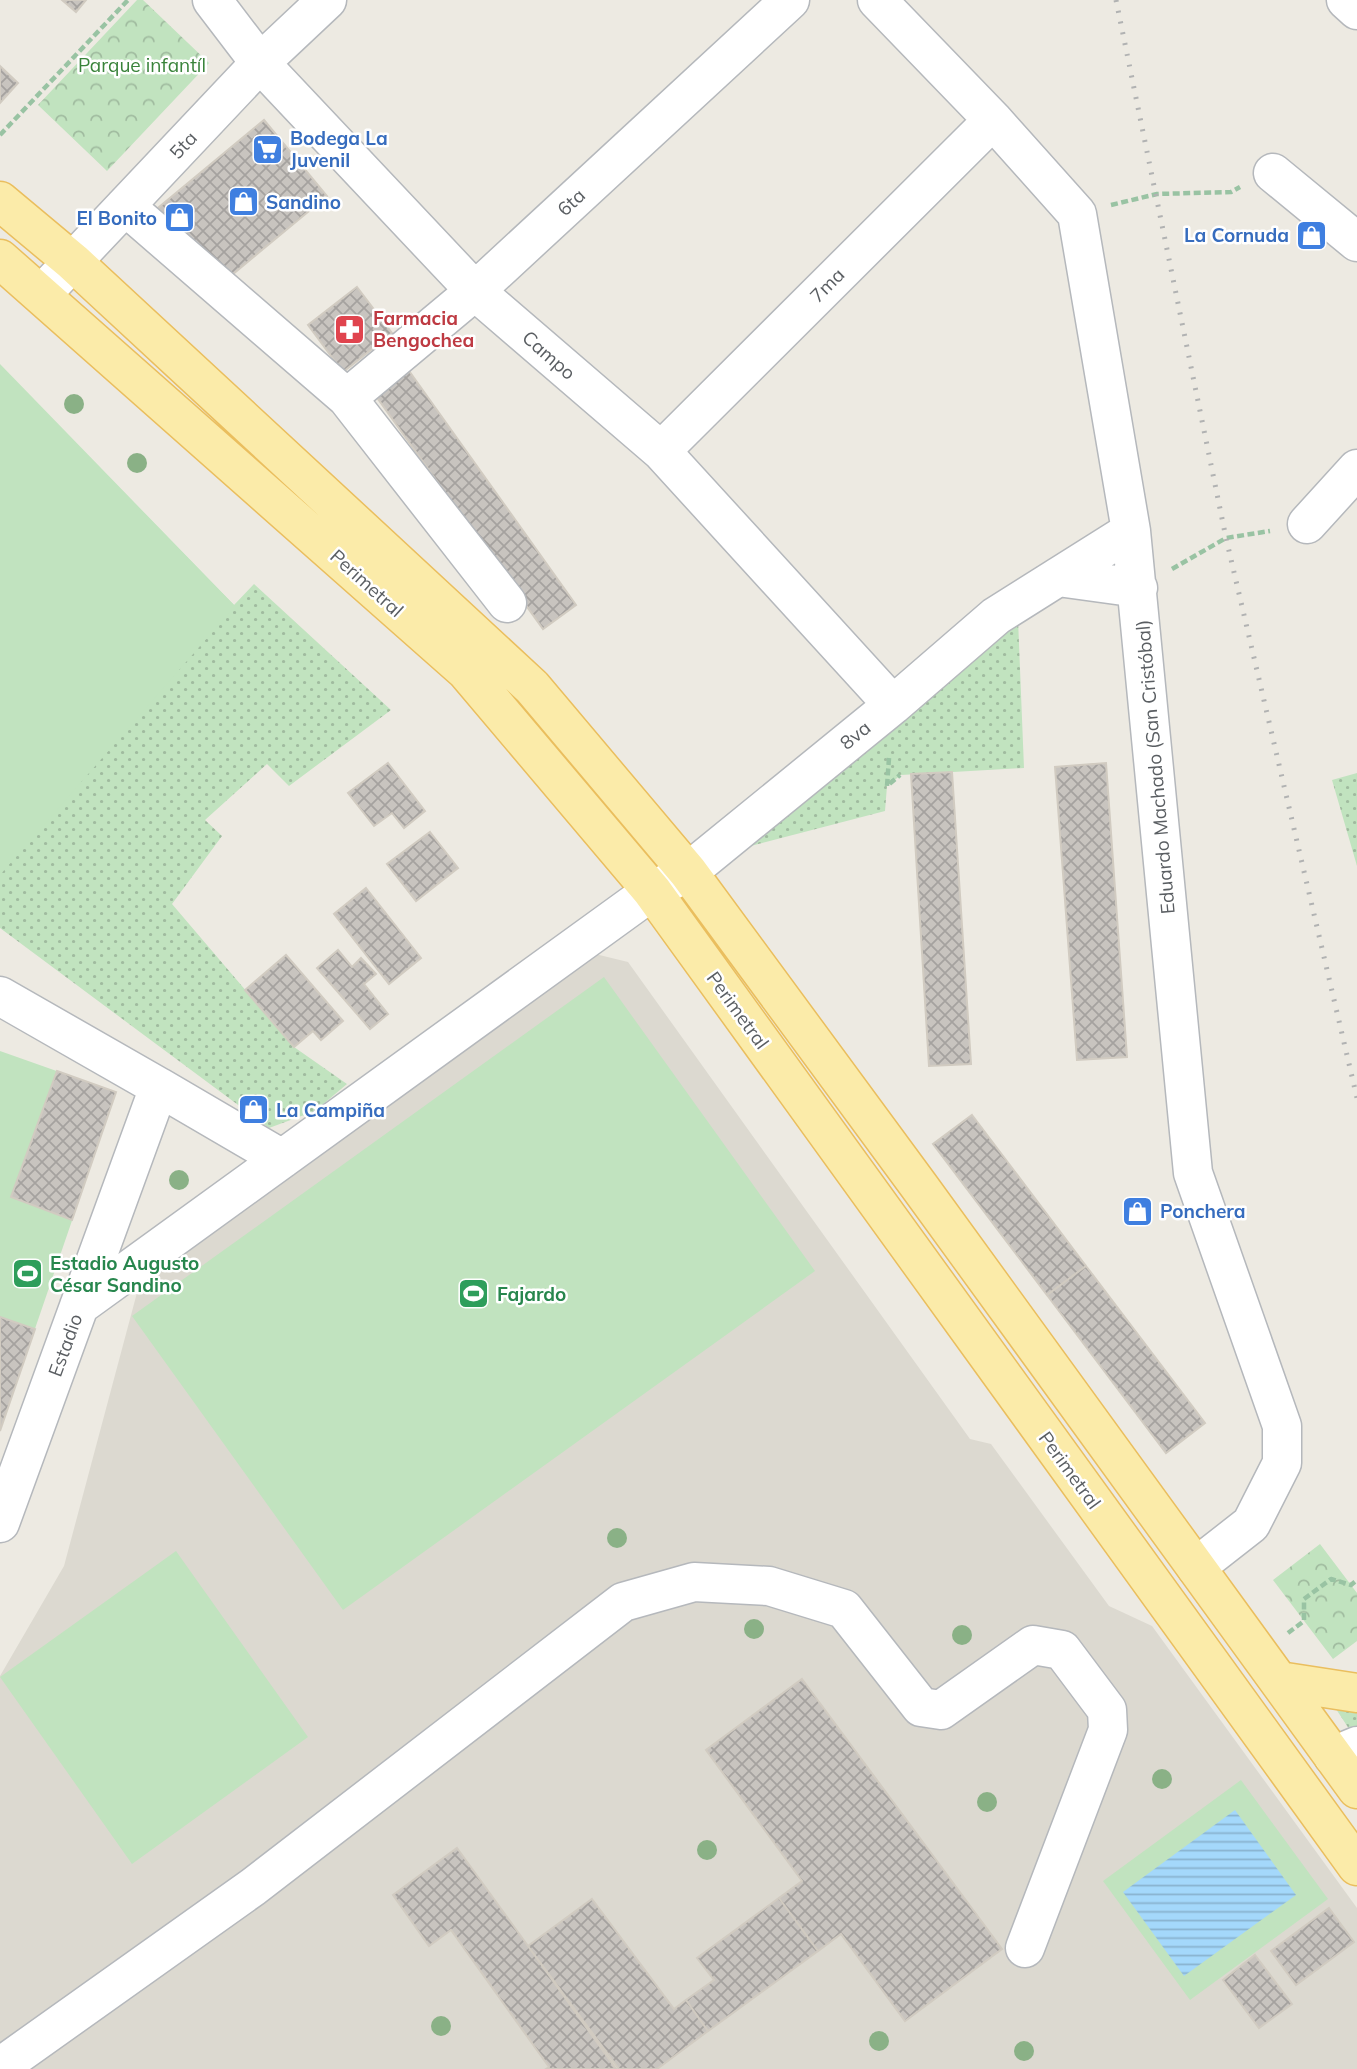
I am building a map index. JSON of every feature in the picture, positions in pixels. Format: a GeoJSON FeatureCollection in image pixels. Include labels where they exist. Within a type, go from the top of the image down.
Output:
{"type":"FeatureCollection","features":[{"type":"Feature","properties":{"kind":"main road","name":"Perimetral"},"geometry":{"type":"LineString","coordinates":[[0,201],[73,262],[532,687],[688,872],[1279,1681],[1345,1751],[1357,1789]]}},
{"type":"Feature","properties":{"kind":"main road","name":"Perimetral"},"geometry":{"type":"LineString","coordinates":[[0,259],[466,671],[652,891],[1357,1866]]}},
{"type":"Feature","properties":{"kind":"main road"},"geometry":{"type":"LineString","coordinates":[[1279,1681],[1357,1693]]}},
{"type":"Feature","properties":{"kind":"main road"},"geometry":{"type":"LineString","coordinates":[[1259,1732],[1345,1751]]}},
{"type":"Feature","properties":{"kind":"street","name":"Campo"},"geometry":{"type":"LineString","coordinates":[[212,0],[260,63],[474,291],[661,451],[893,705]]}},
{"type":"Feature","properties":{"kind":"street","name":"5ta"},"geometry":{"type":"LineString","coordinates":[[42,294],[260,63],[327,0]]}},
{"type":"Feature","properties":{"kind":"street","name":"6ta"},"geometry":{"type":"LineString","coordinates":[[347,398],[474,291],[790,0]]}},
{"type":"Feature","properties":{"kind":"street"},"geometry":{"type":"LineString","coordinates":[[877,0],[993,120],[1077,214]]}},
{"type":"Feature","properties":{"kind":"street"},"geometry":{"type":"LineString","coordinates":[[1346,0],[1357,10]]}},
{"type":"Feature","properties":{"kind":"street","name":"7ma"},"geometry":{"type":"LineString","coordinates":[[661,451],[993,120]]}},
{"type":"Feature","properties":{"kind":"street"},"geometry":{"type":"LineString","coordinates":[[1273,173],[1357,242]]}},
{"type":"Feature","properties":{"kind":"street"},"geometry":{"type":"LineString","coordinates":[[125,206],[347,398],[507,603]]}},
{"type":"Feature","properties":{"kind":"street","name":"Eduardo Machado (San Cristóbal)"},"geometry":{"type":"LineString","coordinates":[[1077,214],[1132,531],[1193,1173],[1282,1426],[1282,1463],[1251,1524],[1196,1567]]}},
{"type":"Feature","properties":{"kind":"street"},"geometry":{"type":"LineString","coordinates":[[1307,524],[1357,469]]}},
{"type":"Feature","properties":{"kind":"street","name":"8va"},"geometry":{"type":"LineString","coordinates":[[79,1306],[652,891],[688,872],[893,705],[996,616],[1132,531]]}},
{"type":"Feature","properties":{"kind":"street"},"geometry":{"type":"LineString","coordinates":[[1058,577],[1138,588]]}},
{"type":"Feature","properties":{"kind":"street"},"geometry":{"type":"LineString","coordinates":[[0,996],[282,1159]]}},
{"type":"Feature","properties":{"kind":"street","name":"Estadio"},"geometry":{"type":"LineString","coordinates":[[0,1523],[159,1087]]}},
{"type":"Feature","properties":{"kind":"street"},"geometry":{"type":"LineString","coordinates":[[0,2067],[253,1887],[623,1602],[694,1582],[769,1586],[844,1609],[921,1707],[941,1710],[1033,1645],[1062,1650],[1107,1710],[1108,1730],[1025,1948]]}},
{"type":"Feature","properties":{"kind":"path"},"geometry":{"type":"LineString","coordinates":[[0,135],[128,0]]}},
{"type":"Feature","properties":{"kind":"path"},"geometry":{"type":"LineString","coordinates":[[1077,214],[1157,194],[1230,192],[1273,173]]}},
{"type":"Feature","properties":{"kind":"path"},"geometry":{"type":"LineString","coordinates":[[1138,588],[1226,538],[1307,524]]}},
{"type":"Feature","properties":{"kind":"path"},"geometry":{"type":"LineString","coordinates":[[1304,1621],[1304,1599],[1331,1579],[1351,1585],[1357,1580]]}},
{"type":"Feature","properties":{"kind":"shaded area"},"geometry":{"type":"Polygon","coordinates":[[[587,952],[628,962],[970,1439],[991,1444],[1109,1606],[1152,1626],[1357,1908],[1357,2069],[0,2069],[0,1676],[64,1566],[142,1274],[587,952]]]}},
{"type":"Feature","properties":{"kind":"green space","name":"Parque infantíl"},"geometry":{"type":"Polygon","coordinates":[[[137,0],[143,0],[209,63],[107,171],[38,105],[137,0]]]}},
{"type":"Feature","properties":{"kind":"green space"},"geometry":{"type":"Polygon","coordinates":[[[0,364],[235,606],[0,875],[0,364]]]}},
{"type":"Feature","properties":{"kind":"green space"},"geometry":{"type":"Polygon","coordinates":[[[61,428],[234,605],[254,584],[391,710],[289,786],[267,764],[205,820],[222,836],[172,904],[294,1047],[347,1084],[315,1111],[269,1128],[0,928],[0,566],[61,428]]]}},
{"type":"Feature","properties":{"kind":"green space"},"geometry":{"type":"Polygon","coordinates":[[[1018,619],[1024,768],[901,775],[887,786],[885,811],[747,847],[1018,619]]]}},
{"type":"Feature","properties":{"kind":"green space"},"geometry":{"type":"Polygon","coordinates":[[[1357,773],[1357,866],[1332,780],[1357,773]]]}},
{"type":"Feature","properties":{"kind":"green space","name":"Fajardo"},"geometry":{"type":"Polygon","coordinates":[[[604,977],[815,1271],[343,1610],[132,1316],[604,977]]]}},
{"type":"Feature","properties":{"kind":"green space","name":"Estadio Augusto César Sandino"},"geometry":{"type":"Polygon","coordinates":[[[0,1051],[116,1092],[0,1431],[0,1051]]]}},
{"type":"Feature","properties":{"kind":"green space"},"geometry":{"type":"Polygon","coordinates":[[[1320,1544],[1357,1593],[1357,1641],[1333,1659],[1273,1580],[1320,1544]]]}},
{"type":"Feature","properties":{"kind":"green space"},"geometry":{"type":"Polygon","coordinates":[[[176,1551],[308,1737],[132,1864],[0,1677],[176,1551]]]}},
{"type":"Feature","properties":{"kind":"green space"},"geometry":{"type":"Polygon","coordinates":[[[1336,1709],[1357,1712],[1357,1737],[1355,1738],[1336,1709]]]}},
{"type":"Feature","properties":{"kind":"green space"},"geometry":{"type":"Polygon","coordinates":[[[1241,1780],[1328,1899],[1190,2000],[1103,1881],[1241,1780]]]}},
{"type":"Feature","properties":{"kind":"water"},"geometry":{"type":"Polygon","coordinates":[[[1235,1810],[1296,1895],[1184,1976],[1123,1892],[1235,1810]]]}},
{"type":"Feature","properties":{"kind":"building"},"geometry":{"type":"Polygon","coordinates":[[[62,0],[86,0],[76,12],[62,0]]]}},
{"type":"Feature","properties":{"kind":"building"},"geometry":{"type":"Polygon","coordinates":[[[0,66],[18,83],[0,103],[0,66]]]}},
{"type":"Feature","properties":{"kind":"building","name":"Sandino"},"geometry":{"type":"Polygon","coordinates":[[[264,120],[327,196],[221,284],[158,208],[264,120]]]}},
{"type":"Feature","properties":{"kind":"building","name":"La Cornuda"},"geometry":{"type":"Polygon","coordinates":[[[1314,223],[1324,234],[1309,247],[1300,237],[1314,223]]]}},
{"type":"Feature","properties":{"kind":"building","name":"Farmacia Bengochea"},"geometry":{"type":"Polygon","coordinates":[[[357,287],[392,333],[343,372],[308,325],[357,287]]]}},
{"type":"Feature","properties":{"kind":"building"},"geometry":{"type":"Polygon","coordinates":[[[407,368],[576,605],[543,629],[373,392],[407,368]]]}},
{"type":"Feature","properties":{"kind":"building"},"geometry":{"type":"Polygon","coordinates":[[[388,763],[425,811],[404,828],[392,813],[374,826],[348,793],[388,763]]]}},
{"type":"Feature","properties":{"kind":"building"},"geometry":{"type":"Polygon","coordinates":[[[1106,763],[1127,1057],[1077,1060],[1055,767],[1106,763]]]}},
{"type":"Feature","properties":{"kind":"building"},"geometry":{"type":"Polygon","coordinates":[[[952,772],[971,1064],[929,1066],[911,774],[952,772]]]}},
{"type":"Feature","properties":{"kind":"building"},"geometry":{"type":"Polygon","coordinates":[[[430,832],[458,868],[416,901],[387,864],[430,832]]]}},
{"type":"Feature","properties":{"kind":"building"},"geometry":{"type":"Polygon","coordinates":[[[366,888],[421,958],[389,984],[334,914],[366,888]]]}},
{"type":"Feature","properties":{"kind":"building"},"geometry":{"type":"Polygon","coordinates":[[[338,950],[352,967],[361,958],[376,974],[364,984],[388,1014],[370,1029],[317,968],[338,950]]]}},
{"type":"Feature","properties":{"kind":"building"},"geometry":{"type":"Polygon","coordinates":[[[286,955],[343,1021],[321,1040],[313,1031],[294,1047],[245,990],[286,955]]]}},
{"type":"Feature","properties":{"kind":"building"},"geometry":{"type":"Polygon","coordinates":[[[57,1071],[116,1092],[72,1220],[11,1197],[57,1071]]]}},
{"type":"Feature","properties":{"kind":"building"},"geometry":{"type":"Polygon","coordinates":[[[972,1115],[1086,1266],[1047,1295],[933,1144],[972,1115]]]}},
{"type":"Feature","properties":{"kind":"building"},"geometry":{"type":"Polygon","coordinates":[[[1086,1266],[1205,1423],[1166,1453],[1047,1295],[1086,1266]]]}},
{"type":"Feature","properties":{"kind":"building"},"geometry":{"type":"Polygon","coordinates":[[[0,1317],[35,1329],[0,1431],[0,1317]]]}},
{"type":"Feature","properties":{"kind":"building"},"geometry":{"type":"Polygon","coordinates":[[[802,1679],[1002,1949],[905,2021],[841,1934],[818,1951],[779,1898],[802,1881],[706,1750],[802,1679]]]}},
{"type":"Feature","properties":{"kind":"building"},"geometry":{"type":"Polygon","coordinates":[[[457,1848],[616,2069],[546,2069],[549,2067],[451,1930],[429,1946],[393,1895],[457,1848]]]}},
{"type":"Feature","properties":{"kind":"building"},"geometry":{"type":"Polygon","coordinates":[[[779,1898],[818,1951],[708,2031],[686,2000],[714,1980],[697,1958],[779,1898]]]}},
{"type":"Feature","properties":{"kind":"building"},"geometry":{"type":"Polygon","coordinates":[[[592,1899],[674,2009],[686,2000],[708,2031],[657,2069],[619,2069],[528,1946],[592,1899]]]}},
{"type":"Feature","properties":{"kind":"building"},"geometry":{"type":"Polygon","coordinates":[[[1329,1908],[1354,1942],[1296,1985],[1271,1951],[1329,1908]]]}},
{"type":"Feature","properties":{"kind":"building"},"geometry":{"type":"Polygon","coordinates":[[[1255,1955],[1292,2004],[1259,2028],[1223,1980],[1255,1955]]]}},
{"type":"Feature","properties":{"kind":"railway"},"geometry":{"type":"LineString","coordinates":[[1116,0],[1226,538],[1357,1098]]}},
{"type":"Feature","properties":{"kind":"place","name":"Bodega La Juvenil"},"geometry":{"type":"Point","coordinates":[267,149]}},
{"type":"Feature","properties":{"kind":"place","name":"Sandino"},"geometry":{"type":"Point","coordinates":[243,202]}},
{"type":"Feature","properties":{"kind":"place","name":"El Bonito"},"geometry":{"type":"Point","coordinates":[180,218]}},
{"type":"Feature","properties":{"kind":"place","name":"La Cornuda"},"geometry":{"type":"Point","coordinates":[1312,235]}},
{"type":"Feature","properties":{"kind":"place","name":"Farmacia Bengochea"},"geometry":{"type":"Point","coordinates":[350,329]}},
{"type":"Feature","properties":{"kind":"place","name":"La Campiña"},"geometry":{"type":"Point","coordinates":[253,1110]}},
{"type":"Feature","properties":{"kind":"place","name":"Ponchera"},"geometry":{"type":"Point","coordinates":[1137,1211]}},
{"type":"Feature","properties":{"kind":"place","name":"Estadio Augusto César Sandino"},"geometry":{"type":"Point","coordinates":[27,1274]}},
{"type":"Feature","properties":{"kind":"place","name":"Fajardo"},"geometry":{"type":"Point","coordinates":[474,1294]}}]}
